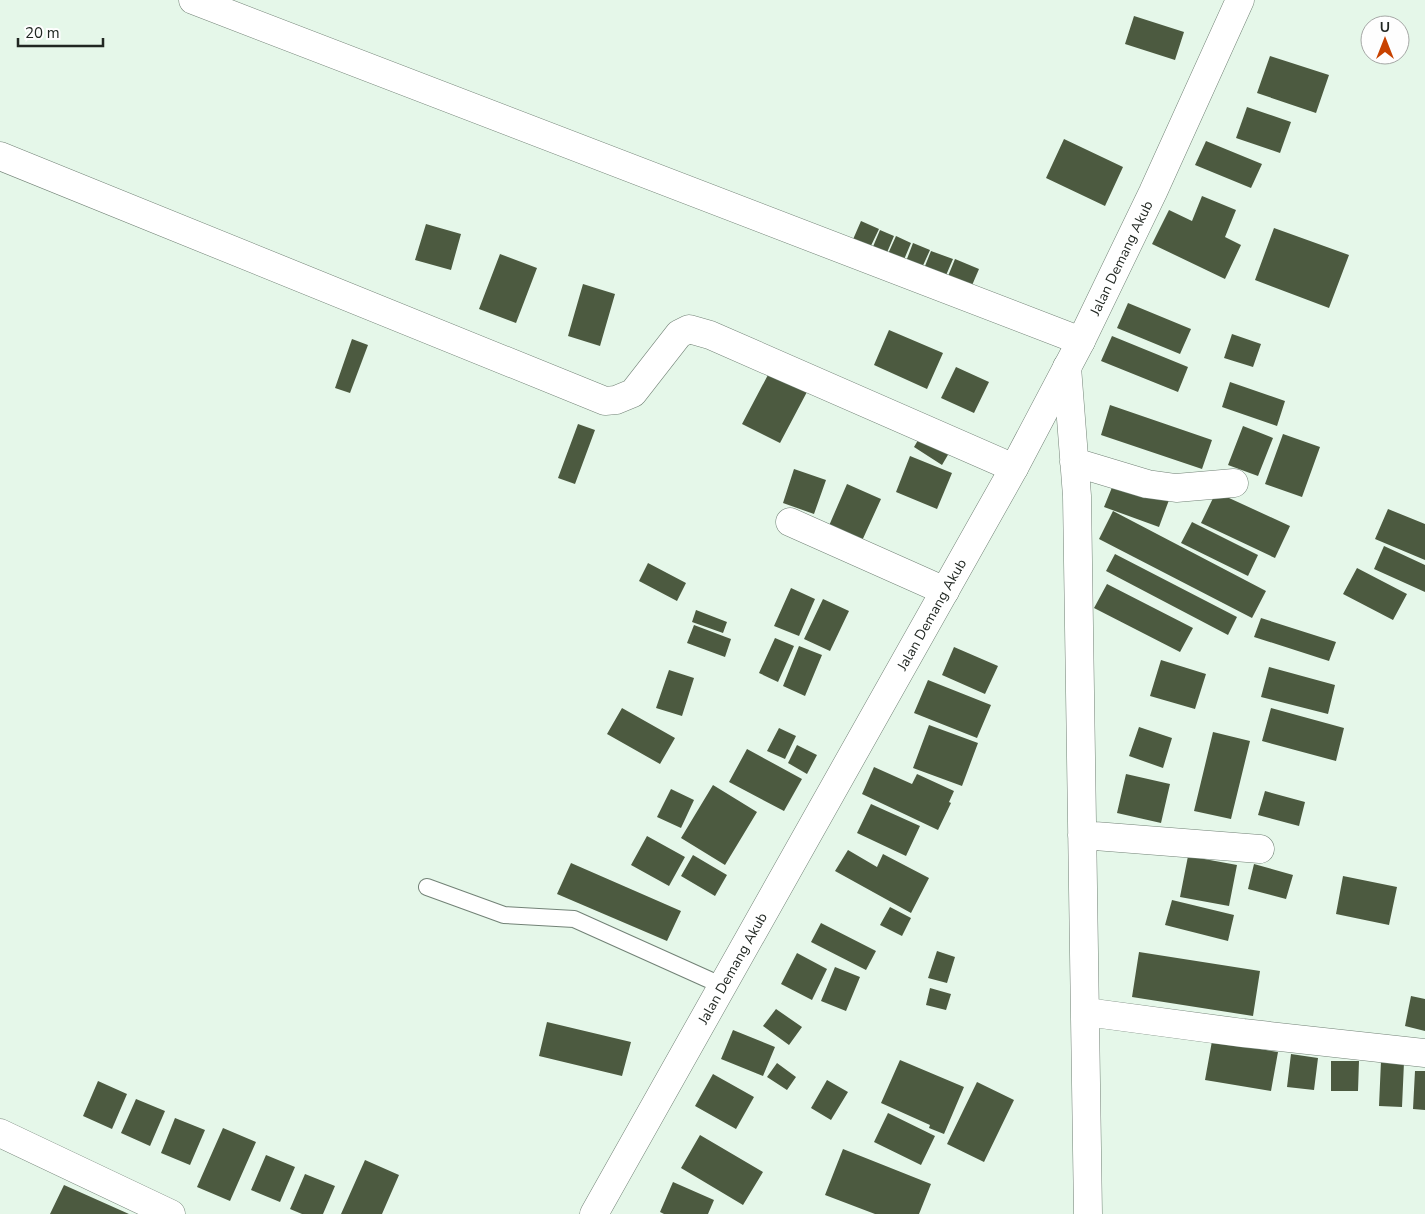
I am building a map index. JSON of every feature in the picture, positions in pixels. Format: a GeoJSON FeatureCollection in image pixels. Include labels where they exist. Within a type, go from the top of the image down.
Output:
{"type":"FeatureCollection","features":[{"type":"Feature","properties":{"kind":"street"},"geometry":{"type":"LineString","coordinates":[[193,0],[1081,341]]}},
{"type":"Feature","properties":{"kind":"street","name":"Jalan Demang Akub"},"geometry":{"type":"LineString","coordinates":[[594,1214],[1014,468],[1081,341],[1153,192],[1239,0]]}},
{"type":"Feature","properties":{"kind":"street"},"geometry":{"type":"LineString","coordinates":[[0,156],[605,401],[616,400],[633,393],[680,334],[689,329],[704,332],[1014,468]]}},
{"type":"Feature","properties":{"kind":"street"},"geometry":{"type":"LineString","coordinates":[[1067,367],[1077,496],[1088,1214]]}},
{"type":"Feature","properties":{"kind":"street"},"geometry":{"type":"LineString","coordinates":[[1074,462],[1147,484],[1176,488],[1234,483]]}},
{"type":"Feature","properties":{"kind":"street"},"geometry":{"type":"LineString","coordinates":[[790,522],[944,591]]}},
{"type":"Feature","properties":{"kind":"street"},"geometry":{"type":"LineString","coordinates":[[1082,835],[1260,849]]}},
{"type":"Feature","properties":{"kind":"street"},"geometry":{"type":"LineString","coordinates":[[1086,1012],[1243,1033],[1425,1053]]}},
{"type":"Feature","properties":{"kind":"street"},"geometry":{"type":"LineString","coordinates":[[0,1133],[171,1214]]}},
{"type":"Feature","properties":{"kind":"lane"},"geometry":{"type":"LineString","coordinates":[[427,887],[504,915],[574,919],[723,986]]}},
{"type":"Feature","properties":{"kind":"building"},"geometry":{"type":"Polygon","coordinates":[[[1134,16],[1184,32],[1175,60],[1125,44],[1134,16]]]}},
{"type":"Feature","properties":{"kind":"building"},"geometry":{"type":"Polygon","coordinates":[[[1270,56],[1329,75],[1316,113],[1257,93],[1270,56]]]}},
{"type":"Feature","properties":{"kind":"building"},"geometry":{"type":"Polygon","coordinates":[[[1247,107],[1291,122],[1280,153],[1236,138],[1247,107]]]}},
{"type":"Feature","properties":{"kind":"building"},"geometry":{"type":"Polygon","coordinates":[[[1064,139],[1123,167],[1105,206],[1046,178],[1064,139]]]}},
{"type":"Feature","properties":{"kind":"building"},"geometry":{"type":"Polygon","coordinates":[[[1206,141],[1262,164],[1251,188],[1195,165],[1206,141]]]}},
{"type":"Feature","properties":{"kind":"building"},"geometry":{"type":"Polygon","coordinates":[[[1202,196],[1236,210],[1225,237],[1241,245],[1225,279],[1152,244],[1169,210],[1192,221],[1202,196]]]}},
{"type":"Feature","properties":{"kind":"building"},"geometry":{"type":"Polygon","coordinates":[[[861,221],[879,229],[868,252],[851,244],[861,221]]]}},
{"type":"Feature","properties":{"kind":"building"},"geometry":{"type":"Polygon","coordinates":[[[426,224],[461,234],[451,270],[415,260],[426,224]]]}},
{"type":"Feature","properties":{"kind":"building"},"geometry":{"type":"Polygon","coordinates":[[[1274,228],[1349,255],[1329,308],[1255,280],[1274,228]]]}},
{"type":"Feature","properties":{"kind":"building"},"geometry":{"type":"Polygon","coordinates":[[[880,230],[894,236],[886,255],[872,249],[880,230]]]}},
{"type":"Feature","properties":{"kind":"building"},"geometry":{"type":"Polygon","coordinates":[[[896,236],[911,243],[903,262],[887,256],[896,236]]]}},
{"type":"Feature","properties":{"kind":"building"},"geometry":{"type":"Polygon","coordinates":[[[913,243],[930,250],[921,270],[905,264],[913,243]]]}},
{"type":"Feature","properties":{"kind":"building"},"geometry":{"type":"Polygon","coordinates":[[[931,251],[953,259],[944,280],[923,271],[931,251]]]}},
{"type":"Feature","properties":{"kind":"building"},"geometry":{"type":"Polygon","coordinates":[[[500,254],[537,268],[516,323],[479,309],[500,254]]]}},
{"type":"Feature","properties":{"kind":"building"},"geometry":{"type":"Polygon","coordinates":[[[955,259],[979,269],[970,290],[946,281],[955,259]]]}},
{"type":"Feature","properties":{"kind":"building"},"geometry":{"type":"Polygon","coordinates":[[[583,284],[615,294],[600,346],[568,336],[583,284]]]}},
{"type":"Feature","properties":{"kind":"building"},"geometry":{"type":"Polygon","coordinates":[[[1128,303],[1191,329],[1180,354],[1117,328],[1128,303]]]}},
{"type":"Feature","properties":{"kind":"building"},"geometry":{"type":"Polygon","coordinates":[[[889,330],[943,353],[927,389],[874,365],[889,330]]]}},
{"type":"Feature","properties":{"kind":"building"},"geometry":{"type":"Polygon","coordinates":[[[1232,334],[1261,344],[1253,367],[1224,358],[1232,334]]]}},
{"type":"Feature","properties":{"kind":"building"},"geometry":{"type":"Polygon","coordinates":[[[1112,336],[1188,367],[1178,392],[1101,361],[1112,336]]]}},
{"type":"Feature","properties":{"kind":"building"},"geometry":{"type":"Polygon","coordinates":[[[352,339],[368,345],[350,393],[335,388],[352,339]]]}},
{"type":"Feature","properties":{"kind":"building"},"geometry":{"type":"Polygon","coordinates":[[[956,367],[989,382],[974,413],[941,398],[956,367]]]}},
{"type":"Feature","properties":{"kind":"building"},"geometry":{"type":"Polygon","coordinates":[[[770,371],[808,390],[780,443],[742,424],[770,371]]]}},
{"type":"Feature","properties":{"kind":"building"},"geometry":{"type":"Polygon","coordinates":[[[1230,382],[1285,401],[1277,426],[1222,407],[1230,382]]]}},
{"type":"Feature","properties":{"kind":"building"},"geometry":{"type":"Polygon","coordinates":[[[1110,405],[1212,440],[1202,469],[1101,435],[1110,405]]]}},
{"type":"Feature","properties":{"kind":"building"},"geometry":{"type":"Polygon","coordinates":[[[578,424],[595,430],[575,484],[558,478],[578,424]]]}},
{"type":"Feature","properties":{"kind":"building"},"geometry":{"type":"Polygon","coordinates":[[[1243,426],[1273,438],[1258,476],[1228,465],[1243,426]]]}},
{"type":"Feature","properties":{"kind":"building"},"geometry":{"type":"Polygon","coordinates":[[[1283,434],[1320,447],[1302,497],[1265,484],[1283,434]]]}},
{"type":"Feature","properties":{"kind":"building"},"geometry":{"type":"Polygon","coordinates":[[[921,435],[949,453],[942,465],[914,447],[921,435]]]}},
{"type":"Feature","properties":{"kind":"building"},"geometry":{"type":"Polygon","coordinates":[[[910,456],[952,473],[937,509],[896,492],[910,456]]]}},
{"type":"Feature","properties":{"kind":"building"},"geometry":{"type":"Polygon","coordinates":[[[794,469],[826,480],[814,514],[783,503],[794,469]]]}},
{"type":"Feature","properties":{"kind":"building"},"geometry":{"type":"Polygon","coordinates":[[[1115,480],[1169,500],[1159,527],[1104,507],[1115,480]]]}},
{"type":"Feature","properties":{"kind":"building"},"geometry":{"type":"Polygon","coordinates":[[[847,484],[881,499],[861,543],[828,528],[847,484]]]}},
{"type":"Feature","properties":{"kind":"building"},"geometry":{"type":"Polygon","coordinates":[[[1216,492],[1290,526],[1275,558],[1201,523],[1216,492]]]}},
{"type":"Feature","properties":{"kind":"building"},"geometry":{"type":"Polygon","coordinates":[[[1388,509],[1425,524],[1425,560],[1375,539],[1388,509]]]}},
{"type":"Feature","properties":{"kind":"building"},"geometry":{"type":"Polygon","coordinates":[[[1113,511],[1266,591],[1252,618],[1099,539],[1113,511]]]}},
{"type":"Feature","properties":{"kind":"building"},"geometry":{"type":"Polygon","coordinates":[[[1192,522],[1258,555],[1248,576],[1181,543],[1192,522]]]}},
{"type":"Feature","properties":{"kind":"building"},"geometry":{"type":"Polygon","coordinates":[[[1384,546],[1425,565],[1425,592],[1374,569],[1384,546]]]}},
{"type":"Feature","properties":{"kind":"building"},"geometry":{"type":"Polygon","coordinates":[[[1115,554],[1237,617],[1228,635],[1106,571],[1115,554]]]}},
{"type":"Feature","properties":{"kind":"building"},"geometry":{"type":"Polygon","coordinates":[[[648,563],[686,583],[677,601],[639,581],[648,563]]]}},
{"type":"Feature","properties":{"kind":"building"},"geometry":{"type":"Polygon","coordinates":[[[1357,568],[1407,594],[1393,620],[1343,594],[1357,568]]]}},
{"type":"Feature","properties":{"kind":"building"},"geometry":{"type":"Polygon","coordinates":[[[1107,584],[1193,628],[1180,652],[1094,608],[1107,584]]]}},
{"type":"Feature","properties":{"kind":"building"},"geometry":{"type":"Polygon","coordinates":[[[791,588],[815,599],[799,636],[774,626],[791,588]]]}},
{"type":"Feature","properties":{"kind":"building"},"geometry":{"type":"Polygon","coordinates":[[[823,599],[849,611],[830,651],[804,639],[823,599]]]}},
{"type":"Feature","properties":{"kind":"building"},"geometry":{"type":"Polygon","coordinates":[[[696,610],[727,622],[723,633],[692,622],[696,610]]]}},
{"type":"Feature","properties":{"kind":"building"},"geometry":{"type":"Polygon","coordinates":[[[1261,618],[1336,642],[1329,661],[1254,637],[1261,618]]]}},
{"type":"Feature","properties":{"kind":"building"},"geometry":{"type":"Polygon","coordinates":[[[694,625],[731,639],[725,657],[687,643],[694,625]]]}},
{"type":"Feature","properties":{"kind":"building"},"geometry":{"type":"Polygon","coordinates":[[[775,638],[794,646],[778,682],[759,673],[775,638]]]}},
{"type":"Feature","properties":{"kind":"building"},"geometry":{"type":"Polygon","coordinates":[[[799,646],[822,655],[805,696],[783,686],[799,646]]]}},
{"type":"Feature","properties":{"kind":"building"},"geometry":{"type":"Polygon","coordinates":[[[954,647],[998,666],[985,694],[942,675],[954,647]]]}},
{"type":"Feature","properties":{"kind":"building"},"geometry":{"type":"Polygon","coordinates":[[[1161,660],[1206,674],[1195,709],[1150,696],[1161,660]]]}},
{"type":"Feature","properties":{"kind":"building"},"geometry":{"type":"Polygon","coordinates":[[[1269,667],[1335,685],[1328,714],[1261,697],[1269,667]]]}},
{"type":"Feature","properties":{"kind":"building"},"geometry":{"type":"Polygon","coordinates":[[[669,670],[694,678],[682,716],[656,708],[669,670]]]}},
{"type":"Feature","properties":{"kind":"building"},"geometry":{"type":"Polygon","coordinates":[[[928,680],[991,705],[977,738],[914,713],[928,680]]]}},
{"type":"Feature","properties":{"kind":"building"},"geometry":{"type":"Polygon","coordinates":[[[622,708],[675,738],[660,764],[607,734],[622,708]]]}},
{"type":"Feature","properties":{"kind":"building"},"geometry":{"type":"Polygon","coordinates":[[[1271,708],[1344,728],[1336,761],[1262,741],[1271,708]]]}},
{"type":"Feature","properties":{"kind":"building"},"geometry":{"type":"Polygon","coordinates":[[[929,725],[978,743],[962,786],[913,768],[929,725]]]}},
{"type":"Feature","properties":{"kind":"building"},"geometry":{"type":"Polygon","coordinates":[[[1139,727],[1172,738],[1163,768],[1129,756],[1139,727]]]}},
{"type":"Feature","properties":{"kind":"building"},"geometry":{"type":"Polygon","coordinates":[[[779,728],[796,736],[785,759],[767,751],[779,728]]]}},
{"type":"Feature","properties":{"kind":"building"},"geometry":{"type":"Polygon","coordinates":[[[1213,732],[1250,741],[1231,819],[1194,811],[1213,732]]]}},
{"type":"Feature","properties":{"kind":"building"},"geometry":{"type":"Polygon","coordinates":[[[797,745],[817,755],[807,774],[788,763],[797,745]]]}},
{"type":"Feature","properties":{"kind":"building"},"geometry":{"type":"Polygon","coordinates":[[[747,749],[802,779],[784,811],[729,782],[747,749]]]}},
{"type":"Feature","properties":{"kind":"building"},"geometry":{"type":"Polygon","coordinates":[[[874,767],[912,784],[917,774],[954,791],[949,802],[951,803],[938,830],[862,794],[874,767]]]}},
{"type":"Feature","properties":{"kind":"building"},"geometry":{"type":"Polygon","coordinates":[[[1126,774],[1170,784],[1161,823],[1117,813],[1126,774]]]}},
{"type":"Feature","properties":{"kind":"building"},"geometry":{"type":"Polygon","coordinates":[[[713,785],[757,812],[725,865],[681,838],[713,785]]]}},
{"type":"Feature","properties":{"kind":"building"},"geometry":{"type":"Polygon","coordinates":[[[671,789],[694,800],[681,828],[657,817],[671,789]]]}},
{"type":"Feature","properties":{"kind":"building"},"geometry":{"type":"Polygon","coordinates":[[[1265,791],[1305,802],[1299,826],[1258,815],[1265,791]]]}},
{"type":"Feature","properties":{"kind":"building"},"geometry":{"type":"Polygon","coordinates":[[[871,804],[920,826],[906,856],[857,833],[871,804]]]}},
{"type":"Feature","properties":{"kind":"building"},"geometry":{"type":"Polygon","coordinates":[[[647,836],[685,857],[669,886],[631,865],[647,836]]]}},
{"type":"Feature","properties":{"kind":"building"},"geometry":{"type":"Polygon","coordinates":[[[848,850],[877,867],[883,854],[929,878],[911,913],[835,871],[848,850]]]}},
{"type":"Feature","properties":{"kind":"building"},"geometry":{"type":"Polygon","coordinates":[[[693,855],[727,875],[715,896],[681,876],[693,855]]]}},
{"type":"Feature","properties":{"kind":"building"},"geometry":{"type":"Polygon","coordinates":[[[1188,856],[1237,865],[1229,906],[1180,897],[1188,856]]]}},
{"type":"Feature","properties":{"kind":"building"},"geometry":{"type":"Polygon","coordinates":[[[571,863],[681,911],[667,941],[557,894],[571,863]]]}},
{"type":"Feature","properties":{"kind":"building"},"geometry":{"type":"Polygon","coordinates":[[[1254,864],[1293,875],[1286,899],[1248,889],[1254,864]]]}},
{"type":"Feature","properties":{"kind":"building"},"geometry":{"type":"Polygon","coordinates":[[[1343,876],[1397,887],[1389,925],[1336,914],[1343,876]]]}},
{"type":"Feature","properties":{"kind":"building"},"geometry":{"type":"Polygon","coordinates":[[[1172,900],[1234,915],[1228,941],[1165,925],[1172,900]]]}},
{"type":"Feature","properties":{"kind":"building"},"geometry":{"type":"Polygon","coordinates":[[[890,907],[911,918],[902,936],[880,925],[890,907]]]}},
{"type":"Feature","properties":{"kind":"building"},"geometry":{"type":"Polygon","coordinates":[[[821,923],[876,951],[866,970],[811,942],[821,923]]]}},
{"type":"Feature","properties":{"kind":"building"},"geometry":{"type":"Polygon","coordinates":[[[937,951],[955,957],[947,983],[928,978],[937,951]]]}},
{"type":"Feature","properties":{"kind":"building"},"geometry":{"type":"Polygon","coordinates":[[[1139,952],[1260,971],[1253,1016],[1132,997],[1139,952]]]}},
{"type":"Feature","properties":{"kind":"building"},"geometry":{"type":"Polygon","coordinates":[[[797,953],[827,969],[812,1000],[781,984],[797,953]]]}},
{"type":"Feature","properties":{"kind":"building"},"geometry":{"type":"Polygon","coordinates":[[[835,967],[860,977],[846,1011],[821,1001],[835,967]]]}},
{"type":"Feature","properties":{"kind":"building"},"geometry":{"type":"Polygon","coordinates":[[[930,988],[951,994],[946,1010],[926,1005],[930,988]]]}},
{"type":"Feature","properties":{"kind":"building"},"geometry":{"type":"Polygon","coordinates":[[[1411,996],[1425,999],[1425,1031],[1405,1026],[1411,996]]]}},
{"type":"Feature","properties":{"kind":"building"},"geometry":{"type":"Polygon","coordinates":[[[776,1009],[802,1027],[789,1045],[763,1026],[776,1009]]]}},
{"type":"Feature","properties":{"kind":"building"},"geometry":{"type":"Polygon","coordinates":[[[547,1022],[631,1042],[622,1076],[539,1056],[547,1022]]]}},
{"type":"Feature","properties":{"kind":"building"},"geometry":{"type":"Polygon","coordinates":[[[733,1030],[775,1047],[763,1076],[721,1059],[733,1030]]]}},
{"type":"Feature","properties":{"kind":"building"},"geometry":{"type":"Polygon","coordinates":[[[1212,1041],[1278,1052],[1271,1091],[1205,1080],[1212,1041]]]}},
{"type":"Feature","properties":{"kind":"building"},"geometry":{"type":"Polygon","coordinates":[[[1291,1054],[1318,1058],[1314,1090],[1287,1087],[1291,1054]]]}},
{"type":"Feature","properties":{"kind":"building"},"geometry":{"type":"Polygon","coordinates":[[[900,1060],[964,1087],[944,1134],[929,1128],[930,1125],[881,1103],[900,1060]]]}},
{"type":"Feature","properties":{"kind":"building"},"geometry":{"type":"Polygon","coordinates":[[[1331,1061],[1359,1061],[1358,1091],[1331,1091],[1331,1061]]]}},
{"type":"Feature","properties":{"kind":"building"},"geometry":{"type":"Polygon","coordinates":[[[1381,1061],[1404,1062],[1402,1107],[1379,1106],[1381,1061]]]}},
{"type":"Feature","properties":{"kind":"building"},"geometry":{"type":"Polygon","coordinates":[[[777,1063],[796,1077],[787,1090],[767,1077],[777,1063]]]}},
{"type":"Feature","properties":{"kind":"building"},"geometry":{"type":"Polygon","coordinates":[[[1415,1071],[1425,1071],[1425,1110],[1413,1109],[1415,1071]]]}},
{"type":"Feature","properties":{"kind":"building"},"geometry":{"type":"Polygon","coordinates":[[[713,1074],[754,1097],[736,1129],[695,1106],[713,1074]]]}},
{"type":"Feature","properties":{"kind":"building"},"geometry":{"type":"Polygon","coordinates":[[[827,1080],[848,1092],[831,1120],[811,1108],[827,1080]]]}},
{"type":"Feature","properties":{"kind":"building"},"geometry":{"type":"Polygon","coordinates":[[[98,1081],[127,1094],[112,1129],[83,1116],[98,1081]]]}},
{"type":"Feature","properties":{"kind":"building"},"geometry":{"type":"Polygon","coordinates":[[[977,1082],[1014,1100],[984,1162],[947,1144],[977,1082]]]}},
{"type":"Feature","properties":{"kind":"building"},"geometry":{"type":"Polygon","coordinates":[[[136,1099],[165,1111],[150,1146],[121,1133],[136,1099]]]}},
{"type":"Feature","properties":{"kind":"building"},"geometry":{"type":"Polygon","coordinates":[[[888,1113],[935,1136],[921,1165],[874,1142],[888,1113]]]}},
{"type":"Feature","properties":{"kind":"building"},"geometry":{"type":"Polygon","coordinates":[[[175,1118],[205,1130],[190,1165],[161,1153],[175,1118]]]}},
{"type":"Feature","properties":{"kind":"building"},"geometry":{"type":"Polygon","coordinates":[[[223,1128],[256,1142],[230,1201],[197,1187],[223,1128]]]}},
{"type":"Feature","properties":{"kind":"building"},"geometry":{"type":"Polygon","coordinates":[[[700,1135],[763,1172],[743,1205],[681,1168],[700,1135]]]}},
{"type":"Feature","properties":{"kind":"building"},"geometry":{"type":"Polygon","coordinates":[[[843,1149],[931,1184],[919,1214],[875,1214],[825,1195],[843,1149]]]}},
{"type":"Feature","properties":{"kind":"building"},"geometry":{"type":"Polygon","coordinates":[[[266,1155],[295,1167],[280,1202],[251,1190],[266,1155]]]}},
{"type":"Feature","properties":{"kind":"building"},"geometry":{"type":"Polygon","coordinates":[[[365,1160],[399,1175],[382,1214],[341,1214],[365,1160]]]}},
{"type":"Feature","properties":{"kind":"building"},"geometry":{"type":"Polygon","coordinates":[[[305,1174],[335,1186],[323,1214],[302,1214],[290,1209],[305,1174]]]}},
{"type":"Feature","properties":{"kind":"building"},"geometry":{"type":"Polygon","coordinates":[[[673,1182],[714,1200],[708,1214],[664,1214],[660,1212],[673,1182]]]}},
{"type":"Feature","properties":{"kind":"building"},"geometry":{"type":"Polygon","coordinates":[[[64,1185],[129,1214],[50,1214],[64,1185]]]}}]}
